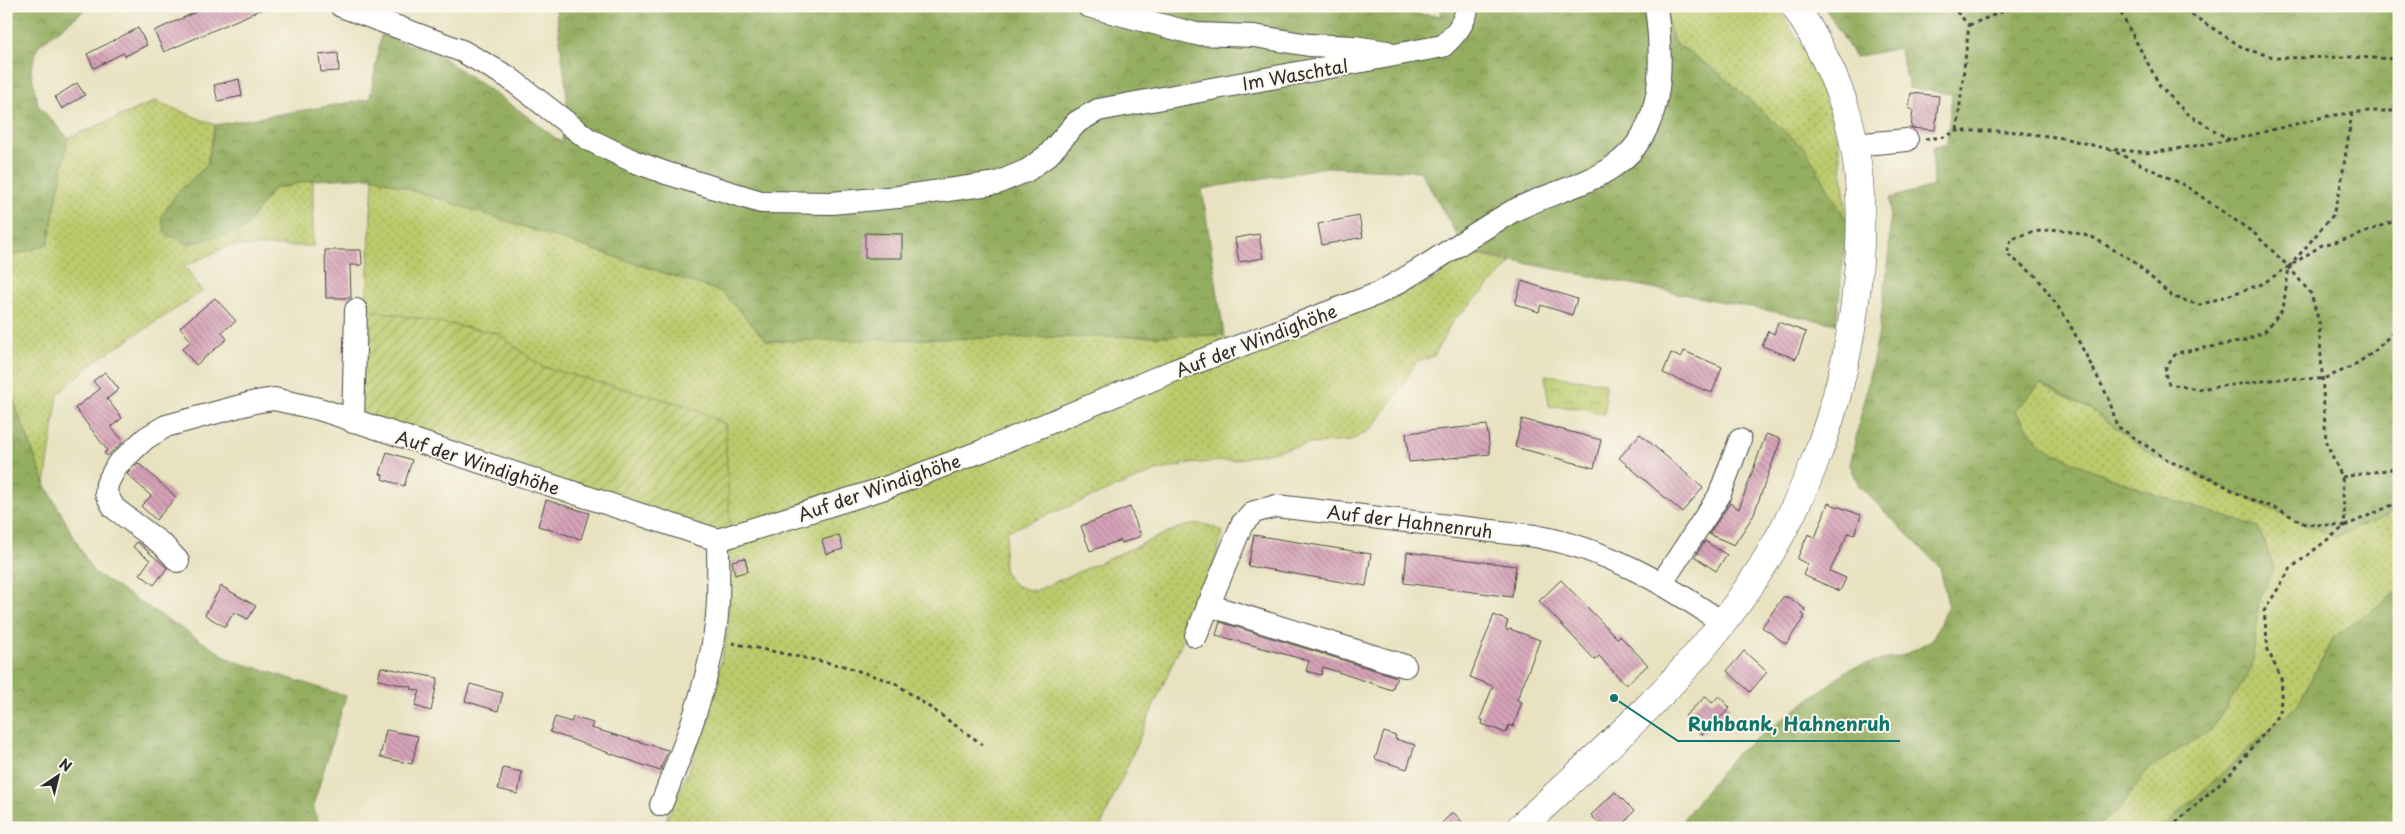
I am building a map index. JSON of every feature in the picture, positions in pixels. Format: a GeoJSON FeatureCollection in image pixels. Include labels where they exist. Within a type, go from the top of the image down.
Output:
{"type":"FeatureCollection","features":[{"type":"Feature","properties":{"kind":"main road"},"geometry":{"type":"LineString","coordinates":[[1520,828],[1677,678],[1723,623],[1778,540],[1810,476],[1833,413],[1854,319],[1861,244],[1858,172],[1847,116],[1828,62],[1795,6]]}},
{"type":"Feature","properties":{"kind":"street","name":"Im Waschtal"},"geometry":{"type":"LineString","coordinates":[[341,6],[462,51],[508,77],[588,138],[633,161],[666,174],[761,202],[832,203],[997,183],[1028,170],[1048,155],[1076,122],[1098,110],[1443,46],[1460,28],[1466,18],[1468,6]]}},
{"type":"Feature","properties":{"kind":"street"},"geometry":{"type":"LineString","coordinates":[[1088,6],[1196,34],[1254,36],[1309,45],[1354,47],[1406,54]]}},
{"type":"Feature","properties":{"kind":"street","name":"Auf der Windighöhe"},"geometry":{"type":"LineString","coordinates":[[178,561],[164,545],[114,508],[106,492],[111,474],[117,465],[146,438],[166,426],[255,402],[274,400],[319,409],[353,422],[718,540],[894,484],[982,451],[1173,371],[1377,294],[1406,279],[1427,264],[1515,211],[1614,166],[1637,147],[1656,107],[1660,42],[1656,6]]}},
{"type":"Feature","properties":{"kind":"street"},"geometry":{"type":"LineString","coordinates":[[1853,145],[1907,140]]}},
{"type":"Feature","properties":{"kind":"street"},"geometry":{"type":"LineString","coordinates":[[353,422],[356,310]]}},
{"type":"Feature","properties":{"kind":"street"},"geometry":{"type":"LineString","coordinates":[[1661,584],[1712,508],[1740,440]]}},
{"type":"Feature","properties":{"kind":"street","name":"Auf der Hahnenruh"},"geometry":{"type":"LineString","coordinates":[[1196,636],[1242,524],[1254,512],[1276,506],[1535,536],[1570,542],[1594,550],[1661,584],[1723,623]]}},
{"type":"Feature","properties":{"kind":"street"},"geometry":{"type":"LineString","coordinates":[[661,805],[695,710],[714,639],[718,608],[718,540]]}},
{"type":"Feature","properties":{"kind":"street"},"geometry":{"type":"LineString","coordinates":[[1208,605],[1405,666]]}},
{"type":"Feature","properties":{"kind":"path"},"geometry":{"type":"LineString","coordinates":[[1951,6],[1969,25],[1957,131]]}},
{"type":"Feature","properties":{"kind":"path"},"geometry":{"type":"LineString","coordinates":[[1969,25],[2017,6]]}},
{"type":"Feature","properties":{"kind":"path"},"geometry":{"type":"LineString","coordinates":[[2117,6],[2160,86],[2186,113],[2231,140]]}},
{"type":"Feature","properties":{"kind":"path"},"geometry":{"type":"LineString","coordinates":[[2178,6],[2245,49],[2277,58],[2350,57],[2399,59]]}},
{"type":"Feature","properties":{"kind":"path"},"geometry":{"type":"LineString","coordinates":[[1907,140],[1944,137],[1957,131],[2007,131],[2063,138],[2110,149],[2151,153],[2231,140],[2328,116],[2399,111]]}},
{"type":"Feature","properties":{"kind":"path"},"geometry":{"type":"LineString","coordinates":[[2352,113],[2341,184],[2333,215],[2289,266],[2283,309],[2265,330],[2245,341],[2176,352],[2164,371],[2169,384],[2198,389],[2288,378],[2323,379],[2351,367],[2374,352],[2399,326]]}},
{"type":"Feature","properties":{"kind":"path"},"geometry":{"type":"LineString","coordinates":[[2110,149],[2186,186],[2255,234],[2289,266],[2310,294],[2318,322],[2326,442],[2342,477],[2345,526]]}},
{"type":"Feature","properties":{"kind":"path"},"geometry":{"type":"LineString","coordinates":[[2345,526],[2305,524],[2280,510],[2242,496],[2211,478],[2169,461],[2117,426],[2109,399],[2068,321],[2036,276],[2007,254],[2010,239],[2031,232],[2059,229],[2092,237],[2133,260],[2173,297],[2200,305],[2262,284],[2322,245],[2351,238],[2399,219]]}},
{"type":"Feature","properties":{"kind":"path"},"geometry":{"type":"LineString","coordinates":[[2342,477],[2399,468]]}},
{"type":"Feature","properties":{"kind":"path"},"geometry":{"type":"LineString","coordinates":[[2170,828],[2233,771],[2280,714],[2282,681],[2268,650],[2264,611],[2290,568],[2345,526],[2399,502]]}},
{"type":"Feature","properties":{"kind":"path"},"geometry":{"type":"LineString","coordinates":[[714,639],[844,666],[895,683],[982,744]]}},
{"type":"Feature","properties":{"kind":"green space"},"geometry":{"type":"Polygon","coordinates":[[[6,6],[90,6],[38,46],[31,70],[38,105],[68,138],[48,244],[6,258],[6,6]]]}},
{"type":"Feature","properties":{"kind":"green space"},"geometry":{"type":"Polygon","coordinates":[[[546,6],[1343,6],[1439,16],[1444,6],[1663,6],[1674,42],[1719,73],[1807,151],[1848,223],[1836,324],[1467,252],[1420,171],[1326,167],[1202,189],[1224,335],[767,341],[722,292],[373,177],[313,180],[273,189],[243,230],[189,244],[166,234],[161,218],[175,195],[207,165],[215,125],[370,99],[381,35],[439,55],[520,111],[562,143],[567,95],[556,10],[546,6]]]}},
{"type":"Feature","properties":{"kind":"green space"},"geometry":{"type":"Polygon","coordinates":[[[1663,6],[1777,6],[1810,59],[1837,132],[1848,223],[1806,151],[1719,73],[1674,42],[1663,6]]]}},
{"type":"Feature","properties":{"kind":"green space"},"geometry":{"type":"Polygon","coordinates":[[[1824,6],[2399,6],[2399,510],[2335,537],[2154,457],[2092,410],[2040,384],[2015,411],[2040,444],[2077,464],[2159,496],[2258,527],[2274,568],[2259,599],[2252,668],[2211,730],[2148,769],[2119,810],[2094,828],[1679,828],[1684,818],[1735,755],[1851,668],[1904,655],[1933,639],[1948,605],[1940,567],[1859,486],[1850,465],[1879,332],[1889,258],[1890,198],[1933,186],[1933,148],[1947,144],[1952,94],[1909,88],[1899,48],[1855,57],[1824,6]]]}},
{"type":"Feature","properties":{"kind":"green space"},"geometry":{"type":"Polygon","coordinates":[[[156,101],[215,125],[207,165],[175,195],[243,230],[273,189],[313,180],[313,246],[229,246],[185,266],[202,292],[95,361],[58,394],[45,484],[6,381],[6,258],[48,244],[68,138],[156,101]]]}},
{"type":"Feature","properties":{"kind":"green space"},"geometry":{"type":"Polygon","coordinates":[[[373,177],[722,292],[767,341],[1224,335],[1236,360],[1434,280],[1467,252],[1512,263],[1452,322],[1434,356],[1416,362],[1397,394],[1372,429],[1350,441],[1309,444],[1234,460],[1187,464],[1156,471],[1008,531],[1004,562],[1008,577],[1013,583],[1022,588],[1035,591],[1178,528],[1201,524],[1211,526],[1223,532],[1210,578],[1100,828],[662,828],[691,765],[715,688],[728,629],[729,589],[725,424],[688,406],[542,367],[497,333],[366,309],[373,177]]]}},
{"type":"Feature","properties":{"kind":"green space"},"geometry":{"type":"Polygon","coordinates":[[[366,309],[497,333],[542,367],[688,406],[725,424],[730,528],[716,533],[359,417],[366,309]]]}},
{"type":"Feature","properties":{"kind":"green space"},"geometry":{"type":"Polygon","coordinates":[[[1545,375],[1605,383],[1605,415],[1583,408],[1549,406],[1545,375]]]}},
{"type":"Feature","properties":{"kind":"green space"},"geometry":{"type":"Polygon","coordinates":[[[6,381],[45,484],[93,572],[231,660],[346,696],[313,806],[320,828],[6,828],[6,381]]]}},
{"type":"Feature","properties":{"kind":"green space"},"geometry":{"type":"Polygon","coordinates":[[[2039,384],[2092,410],[2154,457],[2335,537],[2399,510],[2399,591],[2333,638],[2298,704],[2162,828],[2094,828],[2119,810],[2147,769],[2211,730],[2252,668],[2259,599],[2274,568],[2258,527],[2159,496],[2077,464],[2040,444],[2015,411],[2039,384]]]}},
{"type":"Feature","properties":{"kind":"green space"},"geometry":{"type":"Polygon","coordinates":[[[2399,591],[2399,828],[2162,828],[2298,704],[2333,638],[2399,591]]]}},
{"type":"Feature","properties":{"kind":"building"},"geometry":{"type":"Polygon","coordinates":[[[209,6],[269,6],[164,52],[154,31],[209,6]]]}},
{"type":"Feature","properties":{"kind":"building"},"geometry":{"type":"Polygon","coordinates":[[[138,28],[147,45],[125,56],[123,53],[94,68],[87,54],[138,28]]]}},
{"type":"Feature","properties":{"kind":"building"},"geometry":{"type":"Polygon","coordinates":[[[338,53],[339,71],[321,72],[319,55],[338,53]]]}},
{"type":"Feature","properties":{"kind":"building"},"geometry":{"type":"Polygon","coordinates":[[[239,79],[242,96],[218,101],[214,85],[239,79]]]}},
{"type":"Feature","properties":{"kind":"building"},"geometry":{"type":"Polygon","coordinates":[[[77,83],[85,95],[62,109],[55,97],[77,83]]]}},
{"type":"Feature","properties":{"kind":"building"},"geometry":{"type":"Polygon","coordinates":[[[1911,93],[1939,96],[1935,130],[1911,128],[1913,110],[1909,109],[1911,93]]]}},
{"type":"Feature","properties":{"kind":"building"},"geometry":{"type":"Polygon","coordinates":[[[1359,216],[1363,237],[1322,245],[1318,224],[1359,216]]]}},
{"type":"Feature","properties":{"kind":"building"},"geometry":{"type":"Polygon","coordinates":[[[865,233],[902,234],[902,258],[865,258],[865,233]]]}},
{"type":"Feature","properties":{"kind":"building"},"geometry":{"type":"Polygon","coordinates":[[[1259,234],[1263,258],[1239,262],[1235,238],[1259,234]]]}},
{"type":"Feature","properties":{"kind":"building"},"geometry":{"type":"Polygon","coordinates":[[[325,250],[361,250],[362,265],[350,265],[351,298],[326,298],[325,250]]]}},
{"type":"Feature","properties":{"kind":"building"},"geometry":{"type":"Polygon","coordinates":[[[1522,281],[1577,299],[1572,315],[1541,305],[1539,312],[1515,304],[1522,281]]]}},
{"type":"Feature","properties":{"kind":"building"},"geometry":{"type":"Polygon","coordinates":[[[215,298],[236,321],[222,332],[227,339],[196,365],[182,349],[191,341],[180,327],[215,298]]]}},
{"type":"Feature","properties":{"kind":"building"},"geometry":{"type":"Polygon","coordinates":[[[1778,322],[1806,332],[1796,359],[1762,346],[1768,331],[1774,334],[1778,322]]]}},
{"type":"Feature","properties":{"kind":"building"},"geometry":{"type":"Polygon","coordinates":[[[1684,351],[1722,367],[1712,393],[1663,373],[1671,353],[1681,358],[1684,351]]]}},
{"type":"Feature","properties":{"kind":"building"},"geometry":{"type":"Polygon","coordinates":[[[105,372],[119,389],[107,399],[122,418],[111,427],[124,441],[107,456],[104,453],[107,450],[75,408],[100,389],[93,381],[105,372]]]}},
{"type":"Feature","properties":{"kind":"building"},"geometry":{"type":"Polygon","coordinates":[[[1522,419],[1601,440],[1594,468],[1515,447],[1522,419]]]}},
{"type":"Feature","properties":{"kind":"building"},"geometry":{"type":"Polygon","coordinates":[[[1487,425],[1490,454],[1409,462],[1406,433],[1487,425]]]}},
{"type":"Feature","properties":{"kind":"building"},"geometry":{"type":"Polygon","coordinates":[[[1640,434],[1703,488],[1682,512],[1619,458],[1640,434]]]}},
{"type":"Feature","properties":{"kind":"building"},"geometry":{"type":"Polygon","coordinates":[[[1766,434],[1781,439],[1753,516],[1734,545],[1709,534],[1730,503],[1739,509],[1766,434]]]}},
{"type":"Feature","properties":{"kind":"building"},"geometry":{"type":"Polygon","coordinates":[[[387,452],[412,460],[404,486],[382,479],[383,475],[380,474],[387,452]]]}},
{"type":"Feature","properties":{"kind":"building"},"geometry":{"type":"Polygon","coordinates":[[[138,463],[176,497],[156,520],[141,506],[151,496],[127,474],[138,463]]]}},
{"type":"Feature","properties":{"kind":"building"},"geometry":{"type":"Polygon","coordinates":[[[546,500],[589,513],[581,539],[538,526],[546,500]]]}},
{"type":"Feature","properties":{"kind":"building"},"geometry":{"type":"Polygon","coordinates":[[[1828,503],[1861,515],[1854,535],[1848,533],[1830,571],[1846,578],[1840,591],[1803,575],[1808,564],[1797,559],[1808,534],[1815,538],[1828,503]]]}},
{"type":"Feature","properties":{"kind":"building"},"geometry":{"type":"Polygon","coordinates":[[[1130,507],[1141,536],[1122,543],[1121,540],[1090,551],[1081,526],[1130,507]]]}},
{"type":"Feature","properties":{"kind":"building"},"geometry":{"type":"Polygon","coordinates":[[[839,535],[843,549],[826,554],[822,540],[839,535]]]}},
{"type":"Feature","properties":{"kind":"building"},"geometry":{"type":"Polygon","coordinates":[[[1254,535],[1371,554],[1366,586],[1248,566],[1254,535]]]}},
{"type":"Feature","properties":{"kind":"building"},"geometry":{"type":"Polygon","coordinates":[[[1705,541],[1727,555],[1716,571],[1695,557],[1705,541]]]}},
{"type":"Feature","properties":{"kind":"building"},"geometry":{"type":"Polygon","coordinates":[[[137,542],[167,568],[154,585],[140,574],[150,560],[133,547],[137,542]]]}},
{"type":"Feature","properties":{"kind":"building"},"geometry":{"type":"Polygon","coordinates":[[[1407,552],[1516,566],[1512,597],[1404,583],[1407,552]]]}},
{"type":"Feature","properties":{"kind":"building"},"geometry":{"type":"Polygon","coordinates":[[[745,558],[748,571],[735,575],[732,561],[745,558]]]}},
{"type":"Feature","properties":{"kind":"building"},"geometry":{"type":"Polygon","coordinates":[[[1561,580],[1617,638],[1620,636],[1648,665],[1626,685],[1599,656],[1595,660],[1539,601],[1561,580]]]}},
{"type":"Feature","properties":{"kind":"building"},"geometry":{"type":"Polygon","coordinates":[[[221,586],[256,606],[248,619],[234,612],[225,627],[205,615],[221,586]]]}},
{"type":"Feature","properties":{"kind":"building"},"geometry":{"type":"Polygon","coordinates":[[[1783,597],[1788,597],[1805,609],[1802,614],[1805,616],[1786,644],[1762,627],[1783,597]]]}},
{"type":"Feature","properties":{"kind":"building"},"geometry":{"type":"Polygon","coordinates":[[[1494,615],[1508,621],[1507,631],[1510,629],[1540,640],[1517,700],[1522,702],[1513,727],[1509,725],[1506,733],[1482,724],[1483,720],[1480,719],[1493,686],[1470,677],[1494,615]]]}},
{"type":"Feature","properties":{"kind":"building"},"geometry":{"type":"Polygon","coordinates":[[[1220,622],[1397,677],[1392,690],[1323,667],[1321,675],[1306,671],[1309,661],[1216,635],[1220,622]]]}},
{"type":"Feature","properties":{"kind":"building"},"geometry":{"type":"Polygon","coordinates":[[[1744,651],[1767,672],[1750,692],[1727,671],[1744,651]]]}},
{"type":"Feature","properties":{"kind":"building"},"geometry":{"type":"Polygon","coordinates":[[[381,667],[438,678],[431,711],[415,706],[420,691],[411,689],[412,687],[378,680],[381,667]]]}},
{"type":"Feature","properties":{"kind":"building"},"geometry":{"type":"Polygon","coordinates":[[[470,684],[503,693],[498,711],[465,701],[470,684]]]}},
{"type":"Feature","properties":{"kind":"building"},"geometry":{"type":"Polygon","coordinates":[[[1706,696],[1712,703],[1719,696],[1730,708],[1702,735],[1685,716],[1706,696]]]}},
{"type":"Feature","properties":{"kind":"building"},"geometry":{"type":"Polygon","coordinates":[[[555,717],[571,722],[573,717],[593,723],[591,728],[668,750],[660,771],[550,732],[555,717]]]}},
{"type":"Feature","properties":{"kind":"building"},"geometry":{"type":"Polygon","coordinates":[[[386,730],[418,736],[412,764],[380,757],[386,730]]]}},
{"type":"Feature","properties":{"kind":"building"},"geometry":{"type":"Polygon","coordinates":[[[1384,732],[1396,736],[1395,739],[1415,745],[1407,769],[1375,759],[1384,732]]]}},
{"type":"Feature","properties":{"kind":"building"},"geometry":{"type":"Polygon","coordinates":[[[503,768],[522,772],[518,794],[498,789],[503,768]]]}},
{"type":"Feature","properties":{"kind":"building"},"geometry":{"type":"Polygon","coordinates":[[[1615,792],[1634,811],[1621,828],[1603,828],[1591,815],[1615,792]]]}},
{"type":"Feature","properties":{"kind":"building"},"geometry":{"type":"Polygon","coordinates":[[[1453,812],[1468,828],[1437,828],[1453,812]]]}},
{"type":"Feature","properties":{"kind":"place","name":"Ruhbank, Hahnenruh"},"geometry":{"type":"Point","coordinates":[1614,698]}}]}
